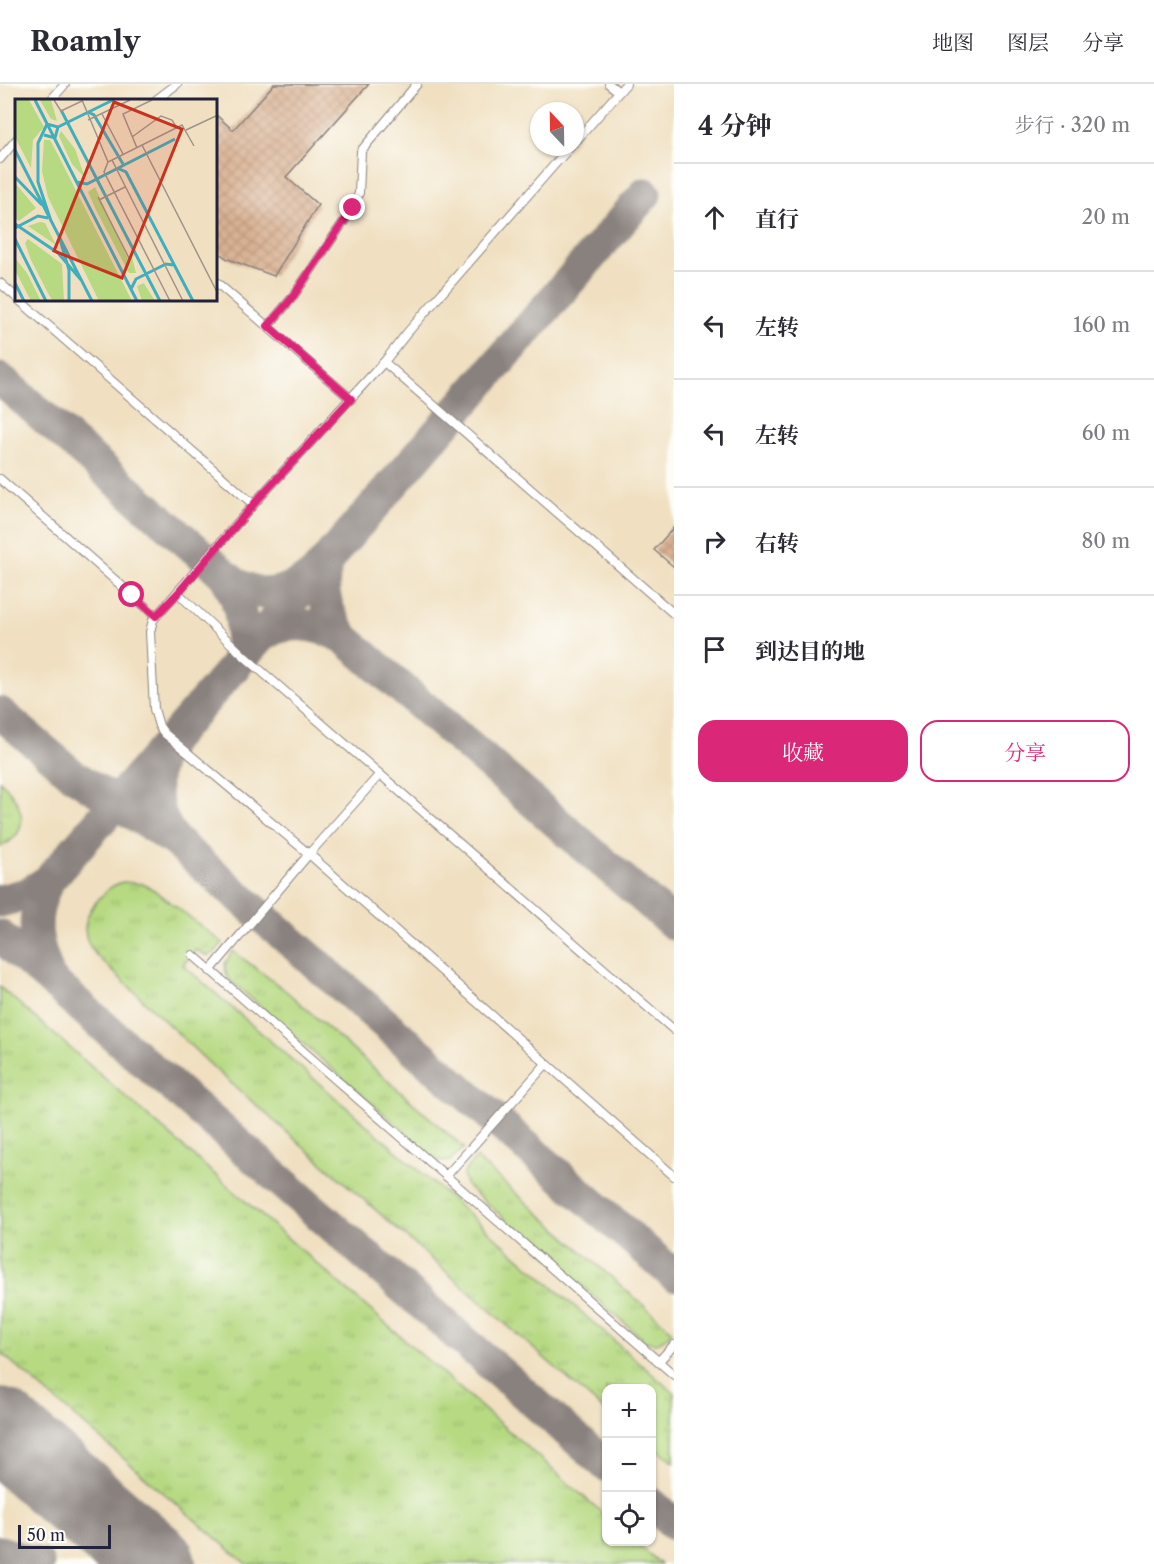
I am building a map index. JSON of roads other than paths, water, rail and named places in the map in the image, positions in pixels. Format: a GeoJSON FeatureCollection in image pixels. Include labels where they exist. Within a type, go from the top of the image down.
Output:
{"type":"FeatureCollection","features":[{"type":"Feature","properties":{"kind":"lane"},"geometry":{"type":"LineString","coordinates":[[52,99],[65,84]]}},
{"type":"Feature","properties":{"kind":"lane"},"geometry":{"type":"LineString","coordinates":[[157,99],[177,84]]}},
{"type":"Feature","properties":{"kind":"lane"},"geometry":{"type":"LineString","coordinates":[[268,326],[292,298],[353,208],[359,193],[361,151],[417,84]]}},
{"type":"Feature","properties":{"kind":"lane"},"geometry":{"type":"LineString","coordinates":[[609,84],[619,92]]}},
{"type":"Feature","properties":{"kind":"lane"},"geometry":{"type":"LineString","coordinates":[[584,132],[626,84]]}},
{"type":"Feature","properties":{"kind":"lane"},"geometry":{"type":"LineString","coordinates":[[0,159],[15,141]]}},
{"type":"Feature","properties":{"kind":"lane"},"geometry":{"type":"LineString","coordinates":[[562,156],[384,362],[253,504],[156,616],[150,632],[154,709],[159,726],[189,754],[309,854],[674,1176]]}},
{"type":"Feature","properties":{"kind":"lane"},"geometry":{"type":"LineString","coordinates":[[0,283],[15,296]]}},
{"type":"Feature","properties":{"kind":"lane"},"geometry":{"type":"LineString","coordinates":[[218,284],[351,399]]}},
{"type":"Feature","properties":{"kind":"lane"},"geometry":{"type":"LineString","coordinates":[[21,302],[253,504]]}},
{"type":"Feature","properties":{"kind":"lane"},"geometry":{"type":"LineString","coordinates":[[384,362],[674,614]]}},
{"type":"Feature","properties":{"kind":"lane"},"geometry":{"type":"LineString","coordinates":[[0,479],[156,616]]}},
{"type":"Feature","properties":{"kind":"lane"},"geometry":{"type":"LineString","coordinates":[[178,593],[244,656],[674,1030]]}},
{"type":"Feature","properties":{"kind":"lane"},"geometry":{"type":"LineString","coordinates":[[210,971],[380,774]]}},
{"type":"Feature","properties":{"kind":"lane"},"geometry":{"type":"LineString","coordinates":[[193,955],[674,1375]]}},
{"type":"Feature","properties":{"kind":"lane"},"geometry":{"type":"LineString","coordinates":[[446,1176],[546,1064]]}},
{"type":"Feature","properties":{"kind":"lane"},"geometry":{"type":"LineString","coordinates":[[658,1362],[674,1345]]}}]}
